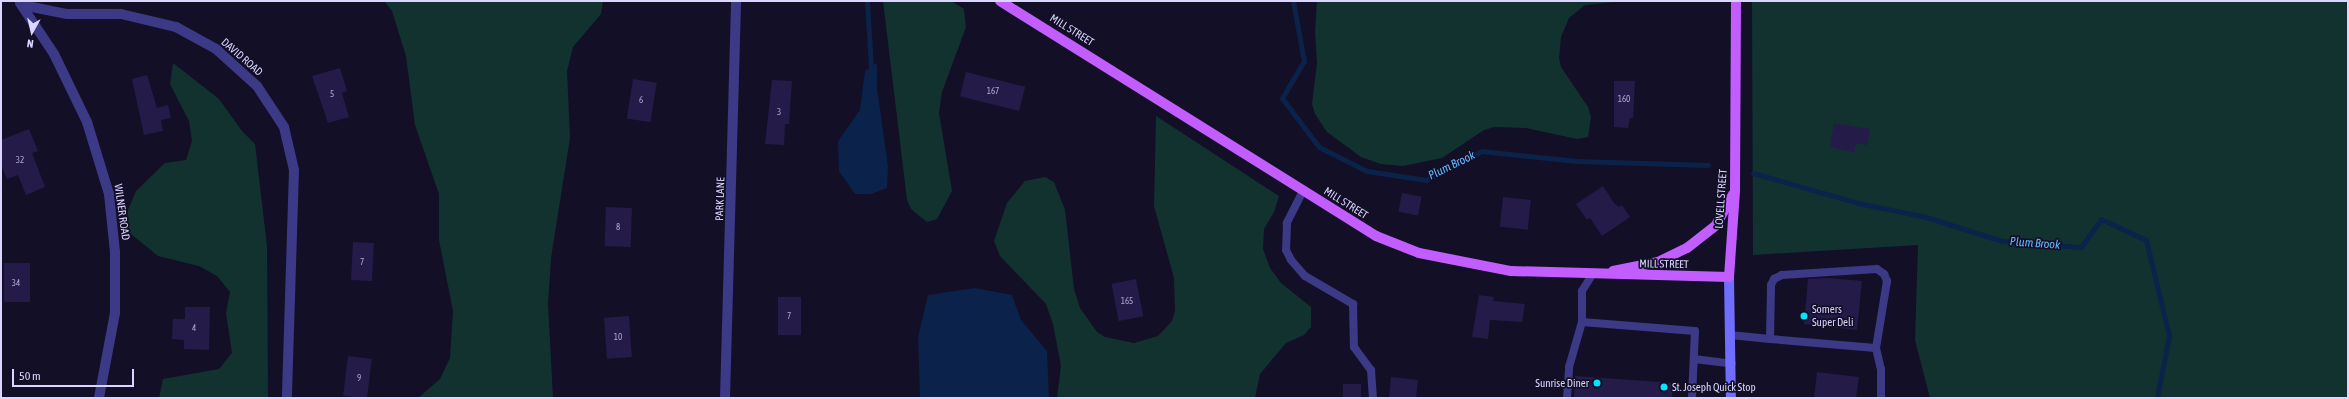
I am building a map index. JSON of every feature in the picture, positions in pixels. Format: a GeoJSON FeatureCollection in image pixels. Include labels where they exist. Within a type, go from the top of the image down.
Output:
{"type":"FeatureCollection","features":[{"type":"Feature","properties":{"kind":"main road","name":"MILL STREET"},"geometry":{"type":"LineString","coordinates":[[1000,1],[1062,38],[1376,236],[1419,253],[1511,271],[1592,275],[1729,277]]}},
{"type":"Feature","properties":{"kind":"main road","name":"LOVELL STREET"},"geometry":{"type":"LineString","coordinates":[[1729,277],[1735,191],[1736,1]]}},
{"type":"Feature","properties":{"kind":"main road"},"geometry":{"type":"LineString","coordinates":[[1592,275],[1658,262],[1687,248],[1716,225],[1735,191]]}},
{"type":"Feature","properties":{"kind":"street","name":"WILNER ROAD"},"geometry":{"type":"LineString","coordinates":[[19,1],[54,54],[87,122],[109,194],[115,252],[115,313],[99,398]]}},
{"type":"Feature","properties":{"kind":"street","name":"DAVID ROAD"},"geometry":{"type":"LineString","coordinates":[[19,1],[27,6],[67,14],[122,14],[176,27],[216,49],[257,86],[284,127],[294,170],[287,398]]}},
{"type":"Feature","properties":{"kind":"street","name":"PARK LANE"},"geometry":{"type":"LineString","coordinates":[[725,398],[736,1]]}},
{"type":"Feature","properties":{"kind":"street","name":"LOVELL STREET"},"geometry":{"type":"LineString","coordinates":[[1729,277],[1732,364],[1731,398]]}},
{"type":"Feature","properties":{"kind":"lane"},"geometry":{"type":"LineString","coordinates":[[1303,191],[1287,223],[1286,250],[1290,260],[1305,276],[1353,304],[1354,347],[1371,370],[1373,398]]}},
{"type":"Feature","properties":{"kind":"lane"},"geometry":{"type":"LineString","coordinates":[[1770,339],[1771,285],[1774,279],[1782,275],[1878,269],[1884,274],[1887,281],[1876,348],[1881,369],[1881,398]]}},
{"type":"Feature","properties":{"kind":"lane"},"geometry":{"type":"LineString","coordinates":[[1567,398],[1569,367],[1582,322],[1582,291],[1592,275]]}},
{"type":"Feature","properties":{"kind":"lane"},"geometry":{"type":"LineString","coordinates":[[1582,322],[1695,331],[1692,398]]}},
{"type":"Feature","properties":{"kind":"lane"},"geometry":{"type":"LineString","coordinates":[[1730,335],[1876,348]]}},
{"type":"Feature","properties":{"kind":"lane"},"geometry":{"type":"LineString","coordinates":[[1694,359],[1732,364]]}},
{"type":"Feature","properties":{"kind":"green space"},"geometry":{"type":"Polygon","coordinates":[[[384,1],[603,1],[601,14],[573,47],[567,71],[570,138],[551,258],[548,304],[553,398],[418,398],[440,379],[450,358],[453,311],[439,240],[439,194],[415,125],[406,56],[392,11],[384,1]]]}},
{"type":"Feature","properties":{"kind":"green space"},"geometry":{"type":"Polygon","coordinates":[[[883,1],[951,1],[964,9],[966,27],[942,92],[939,113],[952,191],[937,219],[927,222],[911,209],[907,200],[883,1]]]}},
{"type":"Feature","properties":{"kind":"green space"},"geometry":{"type":"Polygon","coordinates":[[[1317,1],[1624,1],[1585,5],[1569,18],[1561,37],[1559,58],[1561,67],[1588,107],[1591,117],[1588,137],[1577,139],[1526,128],[1494,127],[1484,130],[1442,158],[1403,166],[1381,164],[1361,157],[1327,132],[1315,114],[1312,104],[1317,63],[1315,32],[1317,1]]]}},
{"type":"Feature","properties":{"kind":"green space"},"geometry":{"type":"Polygon","coordinates":[[[1752,1],[2348,1],[2348,398],[1930,398],[1915,340],[1918,245],[1753,255],[1752,1]]]}},
{"type":"Feature","properties":{"kind":"green space"},"geometry":{"type":"Polygon","coordinates":[[[173,63],[219,99],[242,131],[255,144],[267,246],[268,398],[159,398],[163,379],[219,369],[232,353],[226,313],[230,292],[217,276],[199,266],[158,256],[126,230],[128,210],[136,191],[165,163],[186,160],[192,141],[189,121],[170,84],[173,63]]]}},
{"type":"Feature","properties":{"kind":"green space"},"geometry":{"type":"Polygon","coordinates":[[[1156,116],[1279,196],[1274,212],[1264,229],[1263,249],[1270,268],[1281,283],[1311,307],[1311,327],[1304,335],[1286,343],[1260,374],[1255,398],[1057,398],[1061,366],[1053,324],[1046,304],[1000,256],[994,241],[1007,203],[1025,181],[1045,177],[1054,182],[1065,210],[1074,289],[1080,308],[1097,332],[1105,337],[1134,343],[1158,336],[1172,321],[1175,311],[1174,278],[1154,206],[1156,116]]]}},
{"type":"Feature","properties":{"kind":"water"},"geometry":{"type":"Polygon","coordinates":[[[877,63],[877,88],[888,166],[887,188],[871,194],[855,194],[839,171],[838,141],[860,110],[865,71],[877,63]]]}},
{"type":"Feature","properties":{"kind":"water"},"geometry":{"type":"Polygon","coordinates":[[[975,288],[1012,295],[1021,320],[1047,351],[1049,398],[920,398],[918,337],[928,295],[975,288]]]}},
{"type":"Feature","properties":{"kind":"building"},"geometry":{"type":"Polygon","coordinates":[[[340,68],[347,91],[342,93],[349,117],[328,123],[312,76],[340,68]]]}},
{"type":"Feature","properties":{"kind":"building"},"geometry":{"type":"Polygon","coordinates":[[[966,72],[1025,87],[1019,111],[960,96],[966,72]]]}},
{"type":"Feature","properties":{"kind":"building"},"geometry":{"type":"Polygon","coordinates":[[[147,75],[157,108],[168,105],[171,118],[161,120],[163,131],[144,135],[132,79],[147,75]]]}},
{"type":"Feature","properties":{"kind":"building"},"geometry":{"type":"Polygon","coordinates":[[[633,79],[657,83],[650,122],[627,119],[633,79]]]}},
{"type":"Feature","properties":{"kind":"building"},"geometry":{"type":"Polygon","coordinates":[[[772,80],[792,81],[789,124],[785,124],[784,145],[765,144],[772,80]]]}},
{"type":"Feature","properties":{"kind":"building"},"geometry":{"type":"Polygon","coordinates":[[[1614,81],[1635,81],[1633,118],[1630,118],[1628,128],[1614,127],[1614,81]]]}},
{"type":"Feature","properties":{"kind":"building"},"geometry":{"type":"Polygon","coordinates":[[[1834,123],[1870,129],[1867,145],[1856,143],[1854,152],[1830,147],[1834,123]]]}},
{"type":"Feature","properties":{"kind":"building"},"geometry":{"type":"Polygon","coordinates":[[[29,129],[38,151],[32,153],[45,187],[26,195],[18,175],[7,179],[1,164],[1,140],[29,129]]]}},
{"type":"Feature","properties":{"kind":"building"},"geometry":{"type":"Polygon","coordinates":[[[1603,186],[1614,203],[1619,207],[1622,205],[1630,217],[1602,236],[1590,218],[1587,220],[1576,204],[1603,186]]]}},
{"type":"Feature","properties":{"kind":"building"},"geometry":{"type":"Polygon","coordinates":[[[1402,193],[1422,197],[1418,215],[1398,212],[1402,193]]]}},
{"type":"Feature","properties":{"kind":"building"},"geometry":{"type":"Polygon","coordinates":[[[1503,197],[1531,200],[1528,230],[1500,227],[1503,197]]]}},
{"type":"Feature","properties":{"kind":"building"},"geometry":{"type":"Polygon","coordinates":[[[606,207],[632,208],[631,247],[605,246],[606,207]]]}},
{"type":"Feature","properties":{"kind":"building"},"geometry":{"type":"Polygon","coordinates":[[[353,242],[374,243],[372,281],[351,280],[353,242]]]}},
{"type":"Feature","properties":{"kind":"building"},"geometry":{"type":"Polygon","coordinates":[[[4,263],[30,263],[30,302],[4,302],[4,263]]]}},
{"type":"Feature","properties":{"kind":"building"},"geometry":{"type":"Polygon","coordinates":[[[1829,278],[1862,281],[1857,330],[1804,324],[1808,279],[1829,278]]]}},
{"type":"Feature","properties":{"kind":"building"},"geometry":{"type":"Polygon","coordinates":[[[1136,279],[1143,316],[1119,321],[1111,284],[1136,279]]]}},
{"type":"Feature","properties":{"kind":"building"},"geometry":{"type":"Polygon","coordinates":[[[1479,295],[1494,297],[1493,301],[1525,304],[1522,322],[1490,320],[1488,339],[1472,337],[1479,295]]]}},
{"type":"Feature","properties":{"kind":"building"},"geometry":{"type":"Polygon","coordinates":[[[778,297],[801,297],[801,335],[778,335],[778,297]]]}},
{"type":"Feature","properties":{"kind":"building"},"geometry":{"type":"Polygon","coordinates":[[[185,307],[210,307],[209,350],[184,349],[184,340],[172,339],[173,319],[185,319],[185,307]]]}},
{"type":"Feature","properties":{"kind":"building"},"geometry":{"type":"Polygon","coordinates":[[[629,316],[632,357],[607,359],[604,318],[629,316]]]}},
{"type":"Feature","properties":{"kind":"building"},"geometry":{"type":"Polygon","coordinates":[[[348,356],[372,359],[367,398],[343,396],[348,356]]]}},
{"type":"Feature","properties":{"kind":"building"},"geometry":{"type":"Polygon","coordinates":[[[1817,372],[1859,377],[1856,398],[1814,398],[1817,372]]]}},
{"type":"Feature","properties":{"kind":"building"},"geometry":{"type":"Polygon","coordinates":[[[1575,376],[1673,383],[1672,398],[1574,398],[1575,376]]]}},
{"type":"Feature","properties":{"kind":"building"},"geometry":{"type":"Polygon","coordinates":[[[1391,377],[1418,380],[1416,398],[1389,398],[1391,377]]]}},
{"type":"Feature","properties":{"kind":"building"},"geometry":{"type":"Polygon","coordinates":[[[1343,384],[1361,384],[1361,398],[1343,398],[1343,384]]]}},
{"type":"Feature","properties":{"kind":"waterway"},"geometry":{"type":"LineString","coordinates":[[867,1],[871,67]]}},
{"type":"Feature","properties":{"kind":"waterway","name":"Plum Brook"},"geometry":{"type":"LineString","coordinates":[[1293,1],[1304,61],[1282,98],[1319,147],[1367,171],[1426,180],[1482,151],[1576,161],[1708,165]]}},
{"type":"Feature","properties":{"kind":"waterway","name":"Plum Brook"},"geometry":{"type":"LineString","coordinates":[[1753,173],[1858,203],[1926,217],[2002,241],[2081,247],[2101,219],[2146,240],[2169,336],[2157,398]]}},
{"type":"Feature","properties":{"kind":"place","name":"Somers Super Deli"},"geometry":{"type":"Point","coordinates":[1804,316]}},
{"type":"Feature","properties":{"kind":"place","name":"Sunrise Diner"},"geometry":{"type":"Point","coordinates":[1597,383]}},
{"type":"Feature","properties":{"kind":"place","name":"St. Joseph Quick Stop"},"geometry":{"type":"Point","coordinates":[1664,387]}}]}
